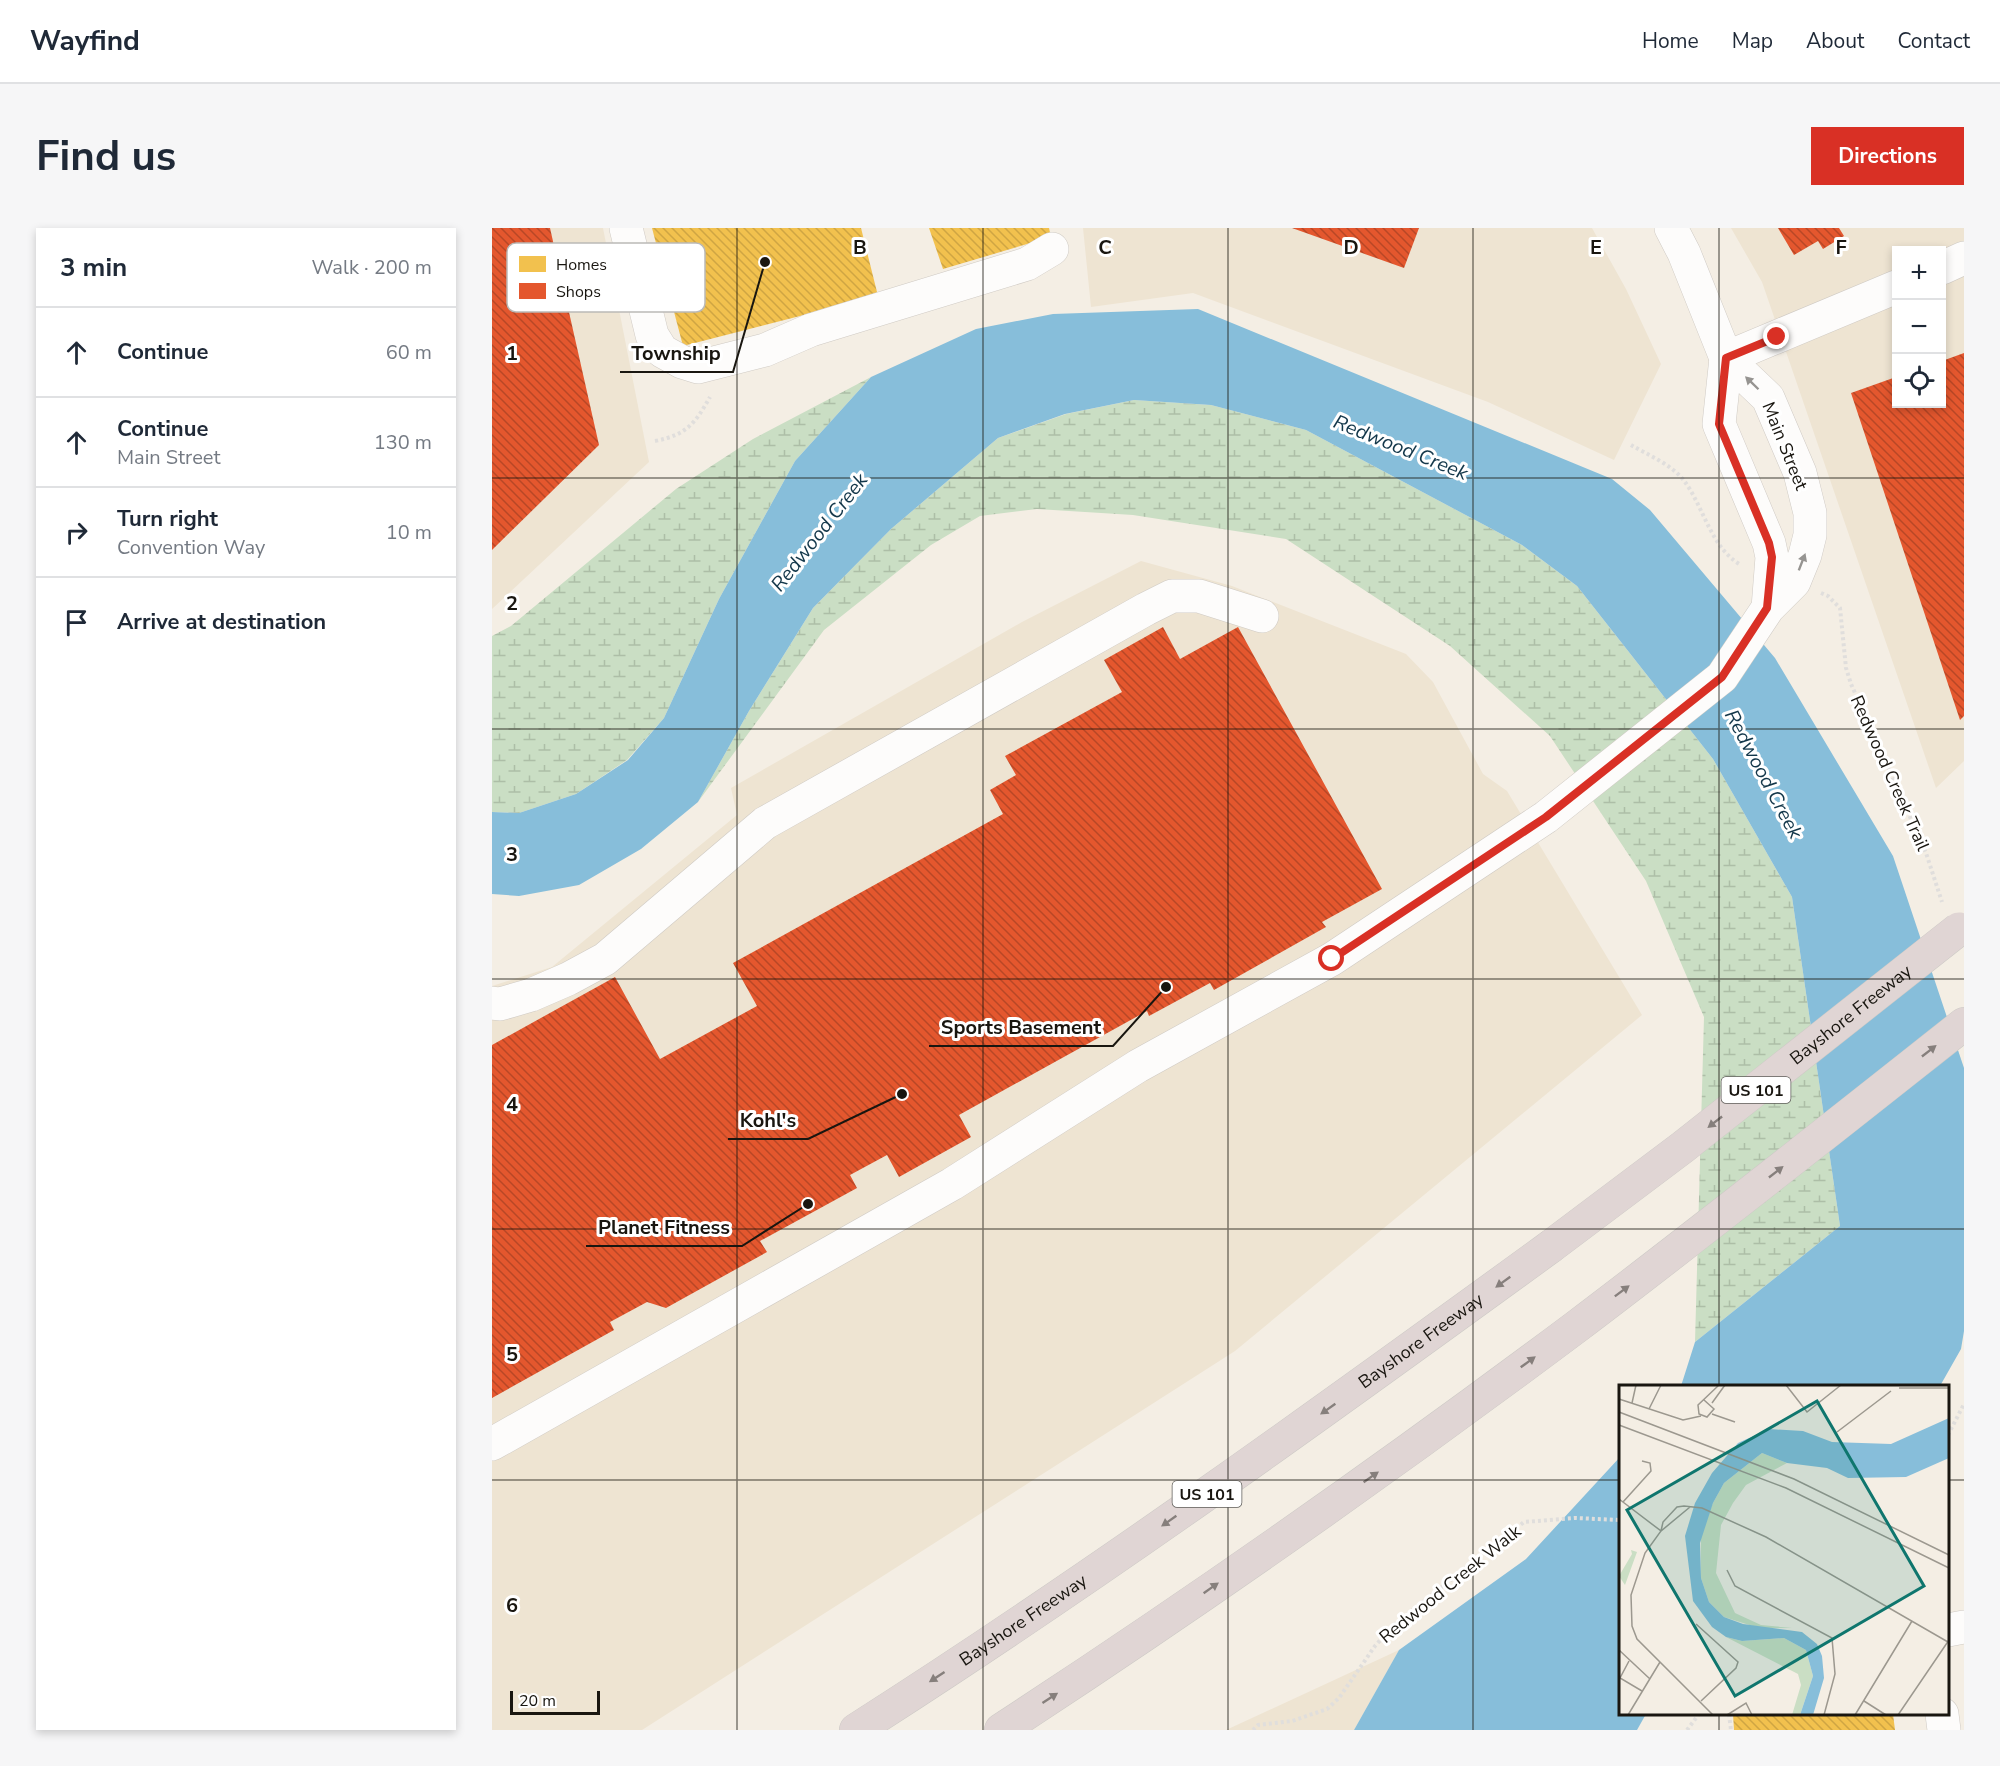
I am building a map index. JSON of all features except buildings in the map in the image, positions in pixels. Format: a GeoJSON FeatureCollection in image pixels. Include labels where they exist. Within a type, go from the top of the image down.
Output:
{"type":"FeatureCollection","features":[{"type":"Feature","properties":{"kind":"highway","name":"Bayshore Freeway"},"geometry":{"type":"LineString","coordinates":[[856,1730],[1043,1608],[1211,1492],[1550,1247],[1710,1126],[1955,920]]}},
{"type":"Feature","properties":{"kind":"highway"},"geometry":{"type":"LineString","coordinates":[[1001,1730],[1097,1667],[1352,1490],[1575,1327],[1718,1218],[1964,1024]]}},
{"type":"Feature","properties":{"kind":"street"},"geometry":{"type":"LineString","coordinates":[[626,228],[630,243]]}},
{"type":"Feature","properties":{"kind":"street","name":"Main Street"},"geometry":{"type":"LineString","coordinates":[[492,1444],[952,1184],[1138,1066],[1332,959],[1546,817],[1722,677],[1761,619],[1794,582],[1810,535],[1810,513],[1800,473],[1768,399],[1726,358],[1684,253],[1671,228]]}},
{"type":"Feature","properties":{"kind":"street"},"geometry":{"type":"LineString","coordinates":[[646,312],[652,335],[662,351],[682,362],[698,367],[765,350],[822,326],[1027,264],[1052,249]]}},
{"type":"Feature","properties":{"kind":"street"},"geometry":{"type":"LineString","coordinates":[[1946,266],[1964,258]]}},
{"type":"Feature","properties":{"kind":"street"},"geometry":{"type":"LineString","coordinates":[[1726,358],[1892,289]]}},
{"type":"Feature","properties":{"kind":"street","name":"Main Street"},"geometry":{"type":"LineString","coordinates":[[1726,358],[1719,424],[1769,543],[1772,557],[1761,619]]}},
{"type":"Feature","properties":{"kind":"street"},"geometry":{"type":"LineString","coordinates":[[492,1003],[501,1004],[531,994],[568,979],[605,959],[765,823],[1172,596],[1199,596],[1262,616]]}},
{"type":"Feature","properties":{"kind":"street"},"geometry":{"type":"LineString","coordinates":[[1949,1630],[1964,1627]]}},
{"type":"Feature","properties":{"kind":"street"},"geometry":{"type":"LineString","coordinates":[[1942,1715],[1944,1730]]}},
{"type":"Feature","properties":{"kind":"path"},"geometry":{"type":"LineString","coordinates":[[1631,445],[1684,480],[1724,552],[1741,565],[1748,566]]}},
{"type":"Feature","properties":{"kind":"path","name":"Redwood Creek Trail"},"geometry":{"type":"LineString","coordinates":[[1820,592],[1828,596],[1840,608],[1846,669],[1851,684],[1955,920]]}},
{"type":"Feature","properties":{"kind":"path"},"geometry":{"type":"LineString","coordinates":[[1949,1431],[1964,1404]]}},
{"type":"Feature","properties":{"kind":"path","name":"Redwood Creek Walk"},"geometry":{"type":"LineString","coordinates":[[1253,1730],[1258,1725],[1292,1721],[1328,1709],[1339,1698],[1375,1646],[1395,1624],[1524,1522],[1575,1518],[1619,1521]]}},
{"type":"Feature","properties":{"kind":"path"},"geometry":{"type":"LineString","coordinates":[[1687,1730],[1698,1715]]}},
{"type":"Feature","properties":{"kind":"path"},"geometry":{"type":"LineString","coordinates":[[1730,1715],[1731,1730]]}},
{"type":"Feature","properties":{"kind":"shaded area"},"geometry":{"type":"Polygon","coordinates":[[[492,228],[603,228],[606,243],[507,243],[507,312],[620,312],[649,462],[492,609],[492,228]]]}},
{"type":"Feature","properties":{"kind":"shaded area"},"geometry":{"type":"Polygon","coordinates":[[[1083,228],[1592,228],[1626,289],[1661,364],[1614,460],[1488,402],[1193,293],[1091,307],[1083,228]]]}},
{"type":"Feature","properties":{"kind":"shaded area"},"geometry":{"type":"Polygon","coordinates":[[[1731,228],[1964,228],[1964,761],[1936,788],[1762,282],[1731,228]]]}},
{"type":"Feature","properties":{"kind":"shaded area"},"geometry":{"type":"Polygon","coordinates":[[[1141,561],[1232,586],[1406,654],[1433,682],[1483,774],[1507,791],[1642,1015],[1235,1351],[642,1730],[492,1730],[492,986],[552,967],[737,815],[731,788],[1022,622],[1141,561]]]}},
{"type":"Feature","properties":{"kind":"shaded area"},"geometry":{"type":"Polygon","coordinates":[[[1399,1650],[1354,1730],[1226,1730],[1399,1650]]]}},
{"type":"Feature","properties":{"kind":"green space"},"geometry":{"type":"Polygon","coordinates":[[[871,377],[795,461],[719,599],[664,718],[627,760],[576,794],[519,813],[492,812],[492,636],[511,626],[676,489],[753,439],[871,377]]]}},
{"type":"Feature","properties":{"kind":"green space"},"geometry":{"type":"Polygon","coordinates":[[[1134,400],[1211,405],[1306,430],[1522,545],[1577,586],[1713,759],[1792,897],[1840,1226],[1695,1342],[1704,1017],[1646,881],[1550,736],[1450,646],[1286,539],[1133,515],[1037,509],[980,516],[931,545],[824,630],[698,802],[749,711],[813,608],[891,529],[998,438],[1066,414],[1134,400]]]}},
{"type":"Feature","properties":{"kind":"water","name":"Redwood Creek"},"geometry":{"type":"Polygon","coordinates":[[[1198,309],[1612,479],[1650,510],[1775,658],[1893,856],[1964,1068],[1964,1331],[1961,1349],[1941,1385],[1681,1385],[1695,1342],[1840,1226],[1792,897],[1713,759],[1577,586],[1522,545],[1306,430],[1211,405],[1134,400],[1065,414],[998,438],[891,529],[813,608],[749,711],[698,802],[641,849],[579,885],[519,896],[492,894],[492,812],[519,813],[576,794],[628,760],[664,718],[719,599],[795,461],[871,377],[976,329],[1053,314],[1198,309]]]}},
{"type":"Feature","properties":{"kind":"water"},"geometry":{"type":"Polygon","coordinates":[[[1619,1458],[1619,1715],[1645,1715],[1637,1730],[1354,1730],[1399,1650],[1526,1559],[1619,1458]]]}},
{"type":"Feature","properties":{"kind":"place","name":"Township"},"geometry":{"type":"Point","coordinates":[765,262]}},
{"type":"Feature","properties":{"kind":"place","name":"Sports Basement"},"geometry":{"type":"Point","coordinates":[1166,987]}},
{"type":"Feature","properties":{"kind":"place","name":"Kohl's"},"geometry":{"type":"Point","coordinates":[902,1094]}},
{"type":"Feature","properties":{"kind":"place","name":"Planet Fitness"},"geometry":{"type":"Point","coordinates":[808,1204]}},
{"type":"Feature","properties":{"kind":"route"},"geometry":{"type":"LineString","coordinates":[[1332,959],[1546,817],[1722,677],[1767,608],[1772,557],[1769,543],[1719,424],[1726,358],[1777,337]]}}]}
